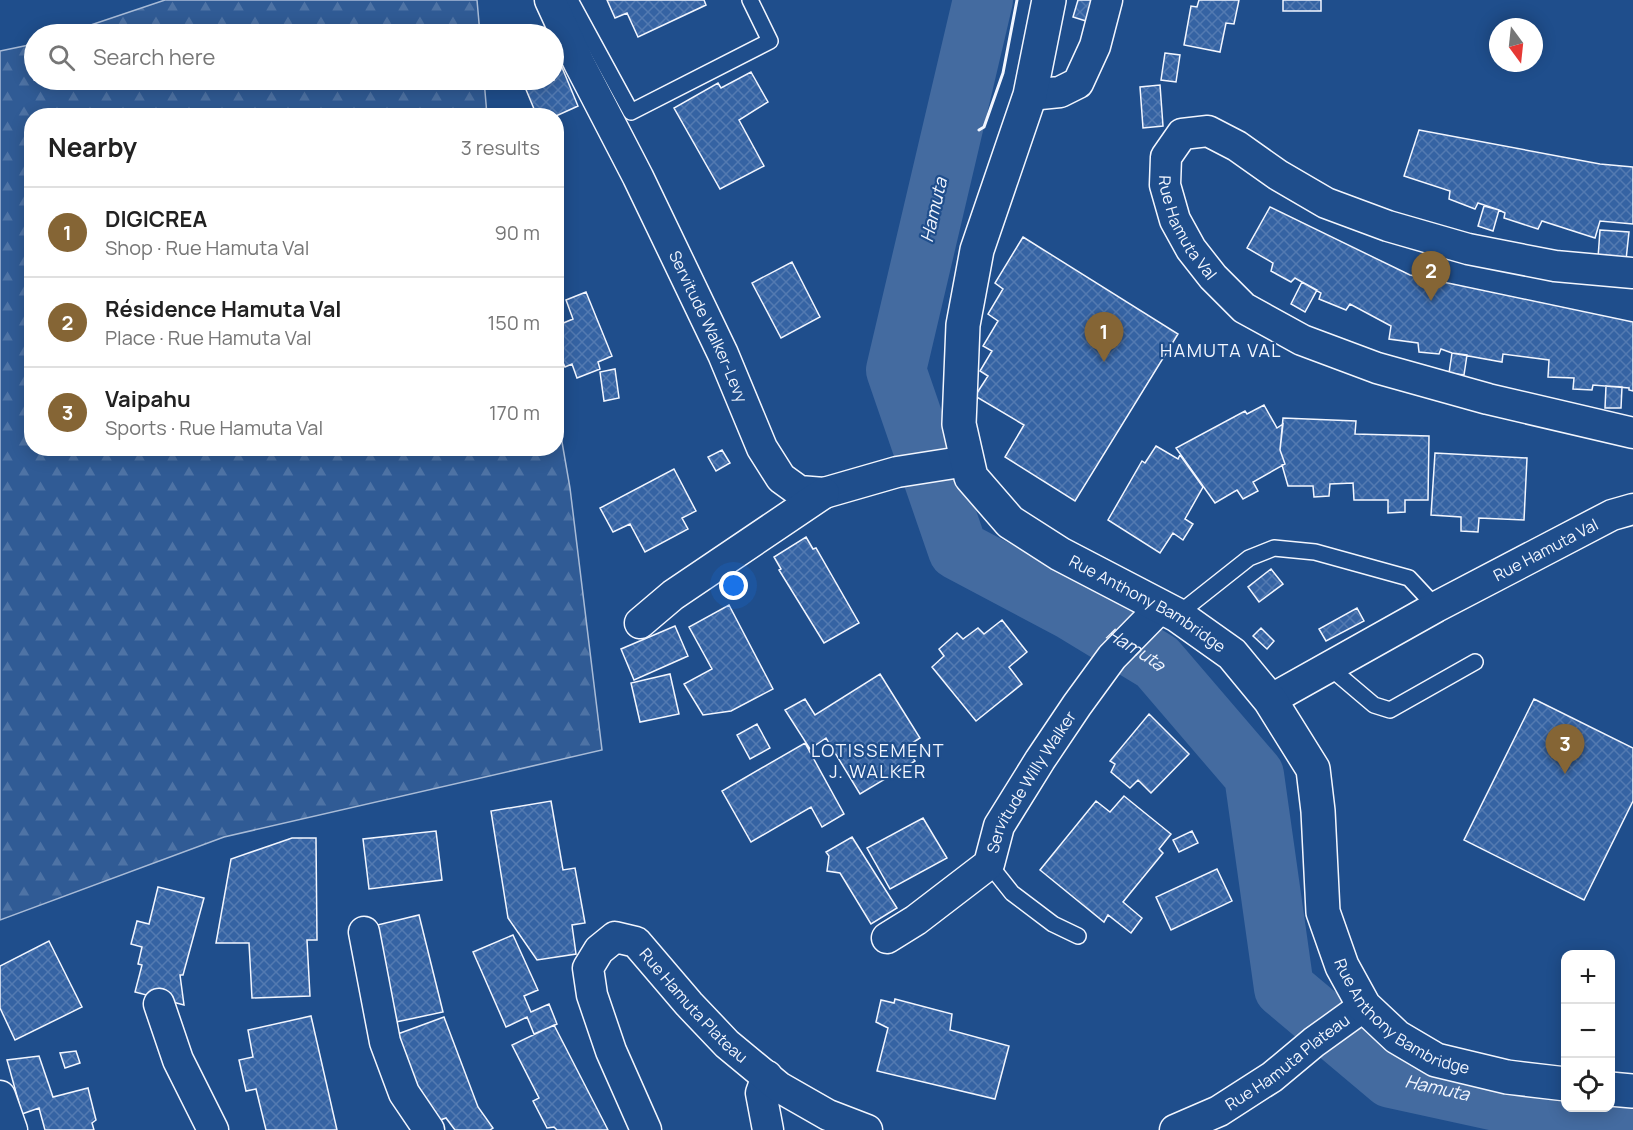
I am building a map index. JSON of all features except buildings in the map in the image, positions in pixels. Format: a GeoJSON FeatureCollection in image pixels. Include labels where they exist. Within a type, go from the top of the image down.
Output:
{"type":"FeatureCollection","features":[{"type":"Feature","properties":{"kind":"main road","name":"Rue Anthony Bambridge"},"geometry":{"type":"LineString","coordinates":[[1049,0],[1030,95],[977,250],[963,326],[956,462],[1010,522],[1161,615],[1232,654],[1270,700],[1312,770],[1318,811],[1323,912],[1356,1012],[1436,1060],[1507,1077],[1561,1083]]}},
{"type":"Feature","properties":{"kind":"main road"},"geometry":{"type":"LineString","coordinates":[[1615,1090],[1633,1092]]}},
{"type":"Feature","properties":{"kind":"street","name":"Servitude Walker-Levy"},"geometry":{"type":"LineString","coordinates":[[550,0],[561,24]]}},
{"type":"Feature","properties":{"kind":"street"},"geometry":{"type":"LineString","coordinates":[[1030,95],[1060,92],[1078,83],[1095,46],[1107,0]]}},
{"type":"Feature","properties":{"kind":"street","name":"Servitude Walker-Levy"},"geometry":{"type":"LineString","coordinates":[[564,30],[723,354],[762,448],[781,478],[800,491],[824,493],[897,472],[956,462]]}},
{"type":"Feature","properties":{"kind":"street","name":"Rue Hamuta Val"},"geometry":{"type":"LineString","coordinates":[[1633,273],[1544,264],[1468,249],[1388,226],[1326,203],[1278,175],[1237,146],[1208,131],[1182,134],[1166,157],[1165,185],[1175,220],[1191,249],[1213,277],[1244,308],[1302,340],[1377,368],[1488,399],[1633,433]]}},
{"type":"Feature","properties":{"kind":"street"},"geometry":{"type":"LineString","coordinates":[[640,624],[673,595],[824,493]]}},
{"type":"Feature","properties":{"kind":"street","name":"Rue Hamuta Val"},"geometry":{"type":"LineString","coordinates":[[1270,700],[1436,607],[1612,515],[1633,509]]}},
{"type":"Feature","properties":{"kind":"street","name":"Servitude Willy Walker"},"geometry":{"type":"LineString","coordinates":[[887,938],[916,920],[989,864],[999,826],[1077,705],[1112,657],[1161,615]]}},
{"type":"Feature","properties":{"kind":"street"},"geometry":{"type":"LineString","coordinates":[[364,932],[385,1042],[404,1092],[429,1130]]}},
{"type":"Feature","properties":{"kind":"street","name":"Rue Hamuta Plateau"},"geometry":{"type":"LineString","coordinates":[[646,1130],[612,1051],[592,995],[588,968],[599,950],[615,937],[636,942],[727,1044],[779,1087],[828,1115],[867,1130]]}},
{"type":"Feature","properties":{"kind":"street"},"geometry":{"type":"LineString","coordinates":[[159,1004],[178,1060],[213,1130]]}},
{"type":"Feature","properties":{"kind":"street","name":"Rue Hamuta Plateau"},"geometry":{"type":"LineString","coordinates":[[1175,1130],[1219,1111],[1272,1077],[1314,1042],[1356,1012]]}},
{"type":"Feature","properties":{"kind":"street"},"geometry":{"type":"LineString","coordinates":[[766,1076],[761,1093],[768,1130]]}},
{"type":"Feature","properties":{"kind":"street"},"geometry":{"type":"LineString","coordinates":[[0,1096],[12,1130]]}},
{"type":"Feature","properties":{"kind":"lane"},"geometry":{"type":"LineString","coordinates":[[570,0],[631,112],[770,41],[750,0]]}},
{"type":"Feature","properties":{"kind":"lane"},"geometry":{"type":"LineString","coordinates":[[1161,615],[1249,558],[1274,548],[1315,552],[1409,578],[1436,607]]}},
{"type":"Feature","properties":{"kind":"lane"},"geometry":{"type":"LineString","coordinates":[[1329,666],[1374,705],[1390,710],[1475,662]]}},
{"type":"Feature","properties":{"kind":"lane"},"geometry":{"type":"LineString","coordinates":[[989,864],[1012,893],[1053,924],[1078,936]]}},
{"type":"Feature","properties":{"kind":"green space"},"geometry":{"type":"Polygon","coordinates":[[[165,0],[477,0],[479,24],[94,24],[165,0]]]}},
{"type":"Feature","properties":{"kind":"green space"},"geometry":{"type":"Polygon","coordinates":[[[24,46],[24,90],[485,90],[486,108],[24,108],[24,456],[564,456],[564,453],[602,750],[224,837],[0,920],[0,51],[24,46]]]}},
{"type":"Feature","properties":{"kind":"waterway","name":"Hamuta"},"geometry":{"type":"LineString","coordinates":[[983,0],[896,370],[958,550],[1073,611],[1157,662],[1254,775],[1284,988],[1391,1078],[1630,1130]]}},
{"type":"Feature","properties":{"kind":"wall"},"geometry":{"type":"LineString","coordinates":[[979,130],[984,127],[1003,73],[1017,0]]}},
{"type":"Feature","properties":{"kind":"place","name":"Résidence Hamuta Val"},"geometry":{"type":"Point","coordinates":[1431,301]}},
{"type":"Feature","properties":{"kind":"place","name":"DIGICREA"},"geometry":{"type":"Point","coordinates":[1104,362]}},
{"type":"Feature","properties":{"kind":"place","name":"Vaipahu"},"geometry":{"type":"Point","coordinates":[1565,774]}},
{"type":"Feature","properties":{"kind":"district","name":"HAMUTA VAL"},"geometry":{"type":"Point","coordinates":[1221,351]}},
{"type":"Feature","properties":{"kind":"district","name":"LOTISSEMENT J. WALKER"},"geometry":{"type":"Point","coordinates":[878,762]}}]}
